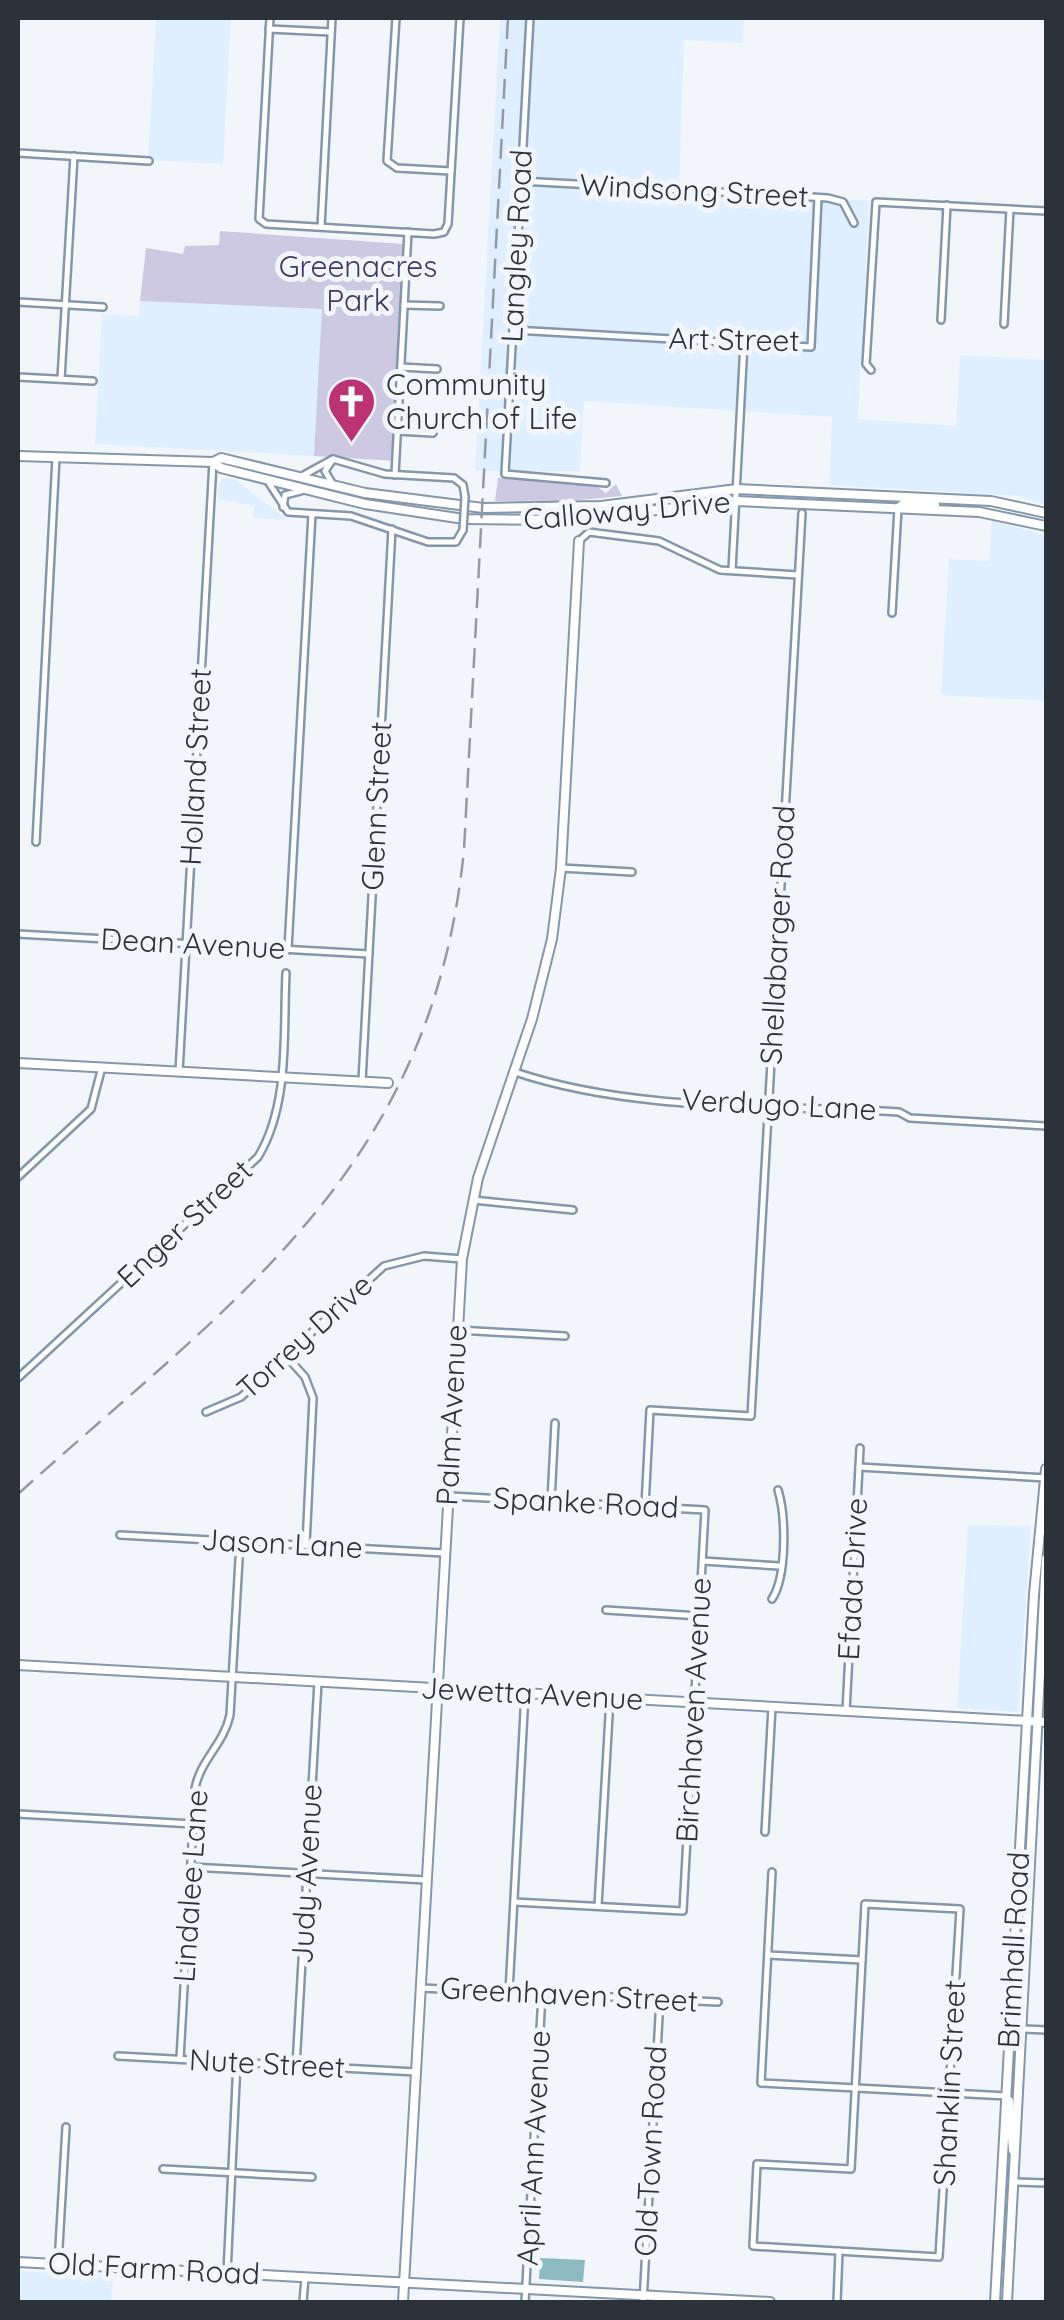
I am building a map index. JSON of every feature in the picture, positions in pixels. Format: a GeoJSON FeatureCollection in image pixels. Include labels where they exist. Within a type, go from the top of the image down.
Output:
{"type":"FeatureCollection","features":[{"type":"Feature","properties":{"kind":"street"},"geometry":{"type":"LineString","coordinates":[[270,18],[259,219],[266,224],[408,232],[444,232],[460,18]]}},
{"type":"Feature","properties":{"kind":"street"},"geometry":{"type":"LineString","coordinates":[[321,227],[332,18]]}},
{"type":"Feature","properties":{"kind":"street"},"geometry":{"type":"LineString","coordinates":[[396,18],[389,164],[450,171]]}},
{"type":"Feature","properties":{"kind":"street","name":"Langley Road"},"geometry":{"type":"LineString","coordinates":[[530,18],[505,474],[606,483]]}},
{"type":"Feature","properties":{"kind":"street"},"geometry":{"type":"LineString","coordinates":[[269,30],[331,32]]}},
{"type":"Feature","properties":{"kind":"street"},"geometry":{"type":"LineString","coordinates":[[18,153],[149,161]]}},
{"type":"Feature","properties":{"kind":"street"},"geometry":{"type":"LineString","coordinates":[[61,380],[74,156]]}},
{"type":"Feature","properties":{"kind":"street","name":"Windsong Street"},"geometry":{"type":"LineString","coordinates":[[521,181],[818,198],[843,202],[854,223]]}},
{"type":"Feature","properties":{"kind":"street","name":"Art Street"},"geometry":{"type":"LineString","coordinates":[[513,330],[811,347],[818,198]]}},
{"type":"Feature","properties":{"kind":"street"},"geometry":{"type":"LineString","coordinates":[[871,370],[866,364],[876,202],[1046,211]]}},
{"type":"Feature","properties":{"kind":"street"},"geometry":{"type":"LineString","coordinates":[[941,320],[947,205]]}},
{"type":"Feature","properties":{"kind":"street"},"geometry":{"type":"LineString","coordinates":[[1004,324],[1010,208]]}},
{"type":"Feature","properties":{"kind":"street"},"geometry":{"type":"LineString","coordinates":[[394,475],[408,232]]}},
{"type":"Feature","properties":{"kind":"street"},"geometry":{"type":"LineString","coordinates":[[18,302],[102,307]]}},
{"type":"Feature","properties":{"kind":"street"},"geometry":{"type":"LineString","coordinates":[[404,304],[440,306]]}},
{"type":"Feature","properties":{"kind":"street"},"geometry":{"type":"LineString","coordinates":[[732,571],[744,343]]}},
{"type":"Feature","properties":{"kind":"street"},"geometry":{"type":"LineString","coordinates":[[401,367],[436,369]]}},
{"type":"Feature","properties":{"kind":"street"},"geometry":{"type":"LineString","coordinates":[[18,377],[93,381]]}},
{"type":"Feature","properties":{"kind":"street"},"geometry":{"type":"LineString","coordinates":[[397,431],[433,433]]}},
{"type":"Feature","properties":{"kind":"street","name":"Calloway Drive"},"geometry":{"type":"LineString","coordinates":[[21,452],[212,462],[308,490],[398,510],[510,521],[600,518],[737,501],[971,512],[1046,526]]}},
{"type":"Feature","properties":{"kind":"street"},"geometry":{"type":"LineString","coordinates":[[36,842],[56,454]]}},
{"type":"Feature","properties":{"kind":"street","name":"Calloway Drive"},"geometry":{"type":"LineString","coordinates":[[212,462],[221,458],[334,486],[432,504],[510,510],[601,506],[737,489],[953,498],[1046,513]]}},
{"type":"Feature","properties":{"kind":"street"},"geometry":{"type":"LineString","coordinates":[[334,459],[325,471],[334,486]]}},
{"type":"Feature","properties":{"kind":"street"},"geometry":{"type":"LineString","coordinates":[[284,510],[351,516],[448,544],[456,542],[463,530],[465,496],[463,485],[454,478],[394,475],[334,459],[302,476]]}},
{"type":"Feature","properties":{"kind":"street","name":"Holland Street"},"geometry":{"type":"LineString","coordinates":[[179,1072],[212,462]]}},
{"type":"Feature","properties":{"kind":"street"},"geometry":{"type":"LineString","coordinates":[[267,479],[284,510]]}},
{"type":"Feature","properties":{"kind":"street"},"geometry":{"type":"LineString","coordinates":[[284,510],[284,495],[308,490]]}},
{"type":"Feature","properties":{"kind":"street"},"geometry":{"type":"LineString","coordinates":[[892,613],[898,508],[905,503],[940,505],[953,498]]}},
{"type":"Feature","properties":{"kind":"street"},"geometry":{"type":"LineString","coordinates":[[971,512],[978,508],[1014,513],[1024,507]]}},
{"type":"Feature","properties":{"kind":"street"},"geometry":{"type":"LineString","coordinates":[[288,950],[312,514]]}},
{"type":"Feature","properties":{"kind":"street","name":"Shellabarger Road"},"geometry":{"type":"LineString","coordinates":[[645,1506],[650,1410],[751,1416],[802,514]]}},
{"type":"Feature","properties":{"kind":"street","name":"Glenn Street"},"geometry":{"type":"LineString","coordinates":[[362,1082],[392,530]]}},
{"type":"Feature","properties":{"kind":"street"},"geometry":{"type":"LineString","coordinates":[[579,541],[589,532],[658,541],[701,563],[732,571],[798,575]]}},
{"type":"Feature","properties":{"kind":"street","name":"Palm Avenue"},"geometry":{"type":"LineString","coordinates":[[403,2302],[462,1260],[473,1200],[548,960],[561,868],[579,541]]}},
{"type":"Feature","properties":{"kind":"street"},"geometry":{"type":"LineString","coordinates":[[561,868],[632,872]]}},
{"type":"Feature","properties":{"kind":"street","name":"Dean Avenue"},"geometry":{"type":"LineString","coordinates":[[18,934],[369,954]]}},
{"type":"Feature","properties":{"kind":"street","name":"Enger Street"},"geometry":{"type":"LineString","coordinates":[[18,1378],[251,1166],[274,1123],[281,1077],[286,973]]}},
{"type":"Feature","properties":{"kind":"street"},"geometry":{"type":"LineString","coordinates":[[18,1062],[388,1083]]}},
{"type":"Feature","properties":{"kind":"street"},"geometry":{"type":"LineString","coordinates":[[18,1177],[91,1109],[98,1095],[102,1067]]}},
{"type":"Feature","properties":{"kind":"street","name":"Verdugo Lane"},"geometry":{"type":"LineString","coordinates":[[514,1071],[591,1094],[1046,1126]]}},
{"type":"Feature","properties":{"kind":"street"},"geometry":{"type":"LineString","coordinates":[[473,1200],[573,1210]]}},
{"type":"Feature","properties":{"kind":"street","name":"Torrey Drive"},"geometry":{"type":"LineString","coordinates":[[206,1412],[242,1397],[384,1266],[424,1256],[462,1260]]}},
{"type":"Feature","properties":{"kind":"street"},"geometry":{"type":"LineString","coordinates":[[457,1330],[565,1336]]}},
{"type":"Feature","properties":{"kind":"street"},"geometry":{"type":"LineString","coordinates":[[287,1357],[305,1377],[313,1398],[306,1545]]}},
{"type":"Feature","properties":{"kind":"street"},"geometry":{"type":"LineString","coordinates":[[551,1501],[555,1423]]}},
{"type":"Feature","properties":{"kind":"street","name":"Efada Drive"},"geometry":{"type":"LineString","coordinates":[[846,1711],[860,1448]]}},
{"type":"Feature","properties":{"kind":"street"},"geometry":{"type":"LineString","coordinates":[[859,1467],[1046,1479]]}},
{"type":"Feature","properties":{"kind":"street","name":"Brimhall Road"},"geometry":{"type":"LineString","coordinates":[[995,2302],[1026,1722],[1038,1528],[1046,1469]]}},
{"type":"Feature","properties":{"kind":"street"},"geometry":{"type":"LineString","coordinates":[[772,1599],[778,1590],[780,1566],[782,1503],[778,1490]]}},
{"type":"Feature","properties":{"kind":"street","name":"Spanke Road"},"geometry":{"type":"LineString","coordinates":[[448,1496],[706,1510]]}},
{"type":"Feature","properties":{"kind":"street","name":"Birchhaven Avenue"},"geometry":{"type":"LineString","coordinates":[[598,1906],[683,1910],[706,1510]]}},
{"type":"Feature","properties":{"kind":"street"},"geometry":{"type":"LineString","coordinates":[[1038,1528],[1041,1567],[1046,1574]]}},
{"type":"Feature","properties":{"kind":"street","name":"Jason Lane"},"geometry":{"type":"LineString","coordinates":[[120,1535],[444,1553]]}},
{"type":"Feature","properties":{"kind":"street","name":"Lindalee Lane"},"geometry":{"type":"LineString","coordinates":[[180,2059],[199,1772],[229,1722],[240,1542]]}},
{"type":"Feature","properties":{"kind":"street","name":"Brimhall Road"},"geometry":{"type":"LineString","coordinates":[[1007,2302],[1043,1722],[1046,1560]]}},
{"type":"Feature","properties":{"kind":"street"},"geometry":{"type":"LineString","coordinates":[[702,1561],[780,1566]]}},
{"type":"Feature","properties":{"kind":"street"},"geometry":{"type":"LineString","coordinates":[[1034,1594],[1039,1601],[1038,1633],[1042,1644]]}},
{"type":"Feature","properties":{"kind":"street"},"geometry":{"type":"LineString","coordinates":[[606,1610],[700,1616]]}},
{"type":"Feature","properties":{"kind":"street","name":"Jewetta Avenue"},"geometry":{"type":"LineString","coordinates":[[18,1665],[1043,1722]]}},
{"type":"Feature","properties":{"kind":"street","name":"Judy Avenue"},"geometry":{"type":"LineString","coordinates":[[296,2066],[318,1682]]}},
{"type":"Feature","properties":{"kind":"street"},"geometry":{"type":"LineString","coordinates":[[509,1992],[525,1693]]}},
{"type":"Feature","properties":{"kind":"street"},"geometry":{"type":"LineString","coordinates":[[514,1902],[598,1906],[610,1698]]}},
{"type":"Feature","properties":{"kind":"street"},"geometry":{"type":"LineString","coordinates":[[765,1832],[772,1707]]}},
{"type":"Feature","properties":{"kind":"street"},"geometry":{"type":"LineString","coordinates":[[18,1814],[193,1824]]}},
{"type":"Feature","properties":{"kind":"street"},"geometry":{"type":"LineString","coordinates":[[191,1867],[426,1880]]}},
{"type":"Feature","properties":{"kind":"street"},"geometry":{"type":"LineString","coordinates":[[772,1872],[761,2083],[1006,2096],[1011,2110],[1009,2140],[1015,2155]]}},
{"type":"Feature","properties":{"kind":"street","name":"Shanklin Street"},"geometry":{"type":"LineString","coordinates":[[840,2251],[939,2256],[960,1909],[866,1904],[862,1960]]}},
{"type":"Feature","properties":{"kind":"street"},"geometry":{"type":"LineString","coordinates":[[768,1955],[862,1960],[851,2169],[757,2164],[753,2246],[840,2251],[837,2302]]}},
{"type":"Feature","properties":{"kind":"street","name":"Greenhaven Street"},"geometry":{"type":"LineString","coordinates":[[420,1988],[718,2002]]}},
{"type":"Feature","properties":{"kind":"street","name":"April Ann Avenue"},"geometry":{"type":"LineString","coordinates":[[525,2302],[542,1994]]}},
{"type":"Feature","properties":{"kind":"street","name":"Old Town Road"},"geometry":{"type":"LineString","coordinates":[[643,2300],[660,1999]]}},
{"type":"Feature","properties":{"kind":"street"},"geometry":{"type":"LineString","coordinates":[[1024,2028],[1046,2030]]}},
{"type":"Feature","properties":{"kind":"street","name":"Nute Street"},"geometry":{"type":"LineString","coordinates":[[118,2056],[416,2072]]}},
{"type":"Feature","properties":{"kind":"street"},"geometry":{"type":"LineString","coordinates":[[227,2273],[237,2062]]}},
{"type":"Feature","properties":{"kind":"street"},"geometry":{"type":"LineString","coordinates":[[58,2264],[66,2128]]}},
{"type":"Feature","properties":{"kind":"street"},"geometry":{"type":"LineString","coordinates":[[163,2169],[312,2178]]}},
{"type":"Feature","properties":{"kind":"street"},"geometry":{"type":"LineString","coordinates":[[1014,2182],[1046,2182]]}},
{"type":"Feature","properties":{"kind":"street","name":"Old Farm Road"},"geometry":{"type":"LineString","coordinates":[[18,2262],[643,2300],[770,2302]]}},
{"type":"Feature","properties":{"kind":"street"},"geometry":{"type":"LineString","coordinates":[[303,2302],[305,2278]]}},
{"type":"Feature","properties":{"kind":"shaded area"},"geometry":{"type":"Polygon","coordinates":[[[156,18],[231,18],[223,164],[148,160],[156,18]]]}},
{"type":"Feature","properties":{"kind":"shaded area"},"geometry":{"type":"Polygon","coordinates":[[[500,18],[744,18],[743,43],[684,40],[679,189],[869,201],[858,419],[956,426],[960,355],[1046,360],[1046,505],[1019,496],[829,485],[832,417],[584,401],[580,471],[475,471],[500,18]]]}},
{"type":"Feature","properties":{"kind":"shaded area"},"geometry":{"type":"Polygon","coordinates":[[[140,301],[323,309],[314,456],[95,444],[102,314],[139,316],[140,301]]]}},
{"type":"Feature","properties":{"kind":"shaded area"},"geometry":{"type":"Polygon","coordinates":[[[224,478],[234,479],[288,520],[253,518],[254,506],[218,499],[219,483],[224,478]]]}},
{"type":"Feature","properties":{"kind":"shaded area"},"geometry":{"type":"Polygon","coordinates":[[[992,521],[1046,535],[1046,701],[941,695],[949,559],[989,561],[992,521]]]}},
{"type":"Feature","properties":{"kind":"shaded area"},"geometry":{"type":"Polygon","coordinates":[[[968,1525],[1031,1526],[1018,1712],[957,1708],[968,1525]]]}},
{"type":"Feature","properties":{"kind":"shaded area"},"geometry":{"type":"Polygon","coordinates":[[[540,2258],[585,2260],[583,2282],[539,2279],[540,2258]]]}},
{"type":"Feature","properties":{"kind":"shaded area"},"geometry":{"type":"Polygon","coordinates":[[[18,2271],[113,2275],[111,2302],[18,2302],[18,2271]]]}},
{"type":"Feature","properties":{"kind":"green space","name":"Greenacres Park"},"geometry":{"type":"Polygon","coordinates":[[[220,231],[403,244],[395,461],[314,456],[322,309],[140,301],[146,248],[183,254],[185,246],[219,245],[220,231]]]}},
{"type":"Feature","properties":{"kind":"green space"},"geometry":{"type":"Polygon","coordinates":[[[498,478],[592,483],[606,493],[616,484],[622,496],[558,502],[495,501],[498,478]]]}},
{"type":"Feature","properties":{"kind":"railway"},"geometry":{"type":"LineString","coordinates":[[18,1494],[176,1355],[247,1288],[311,1218],[367,1142],[412,1058],[445,961],[464,850],[508,18]]}},
{"type":"Feature","properties":{"kind":"place","name":"Community Church of Life"},"geometry":{"type":"Point","coordinates":[351,444]}}]}
